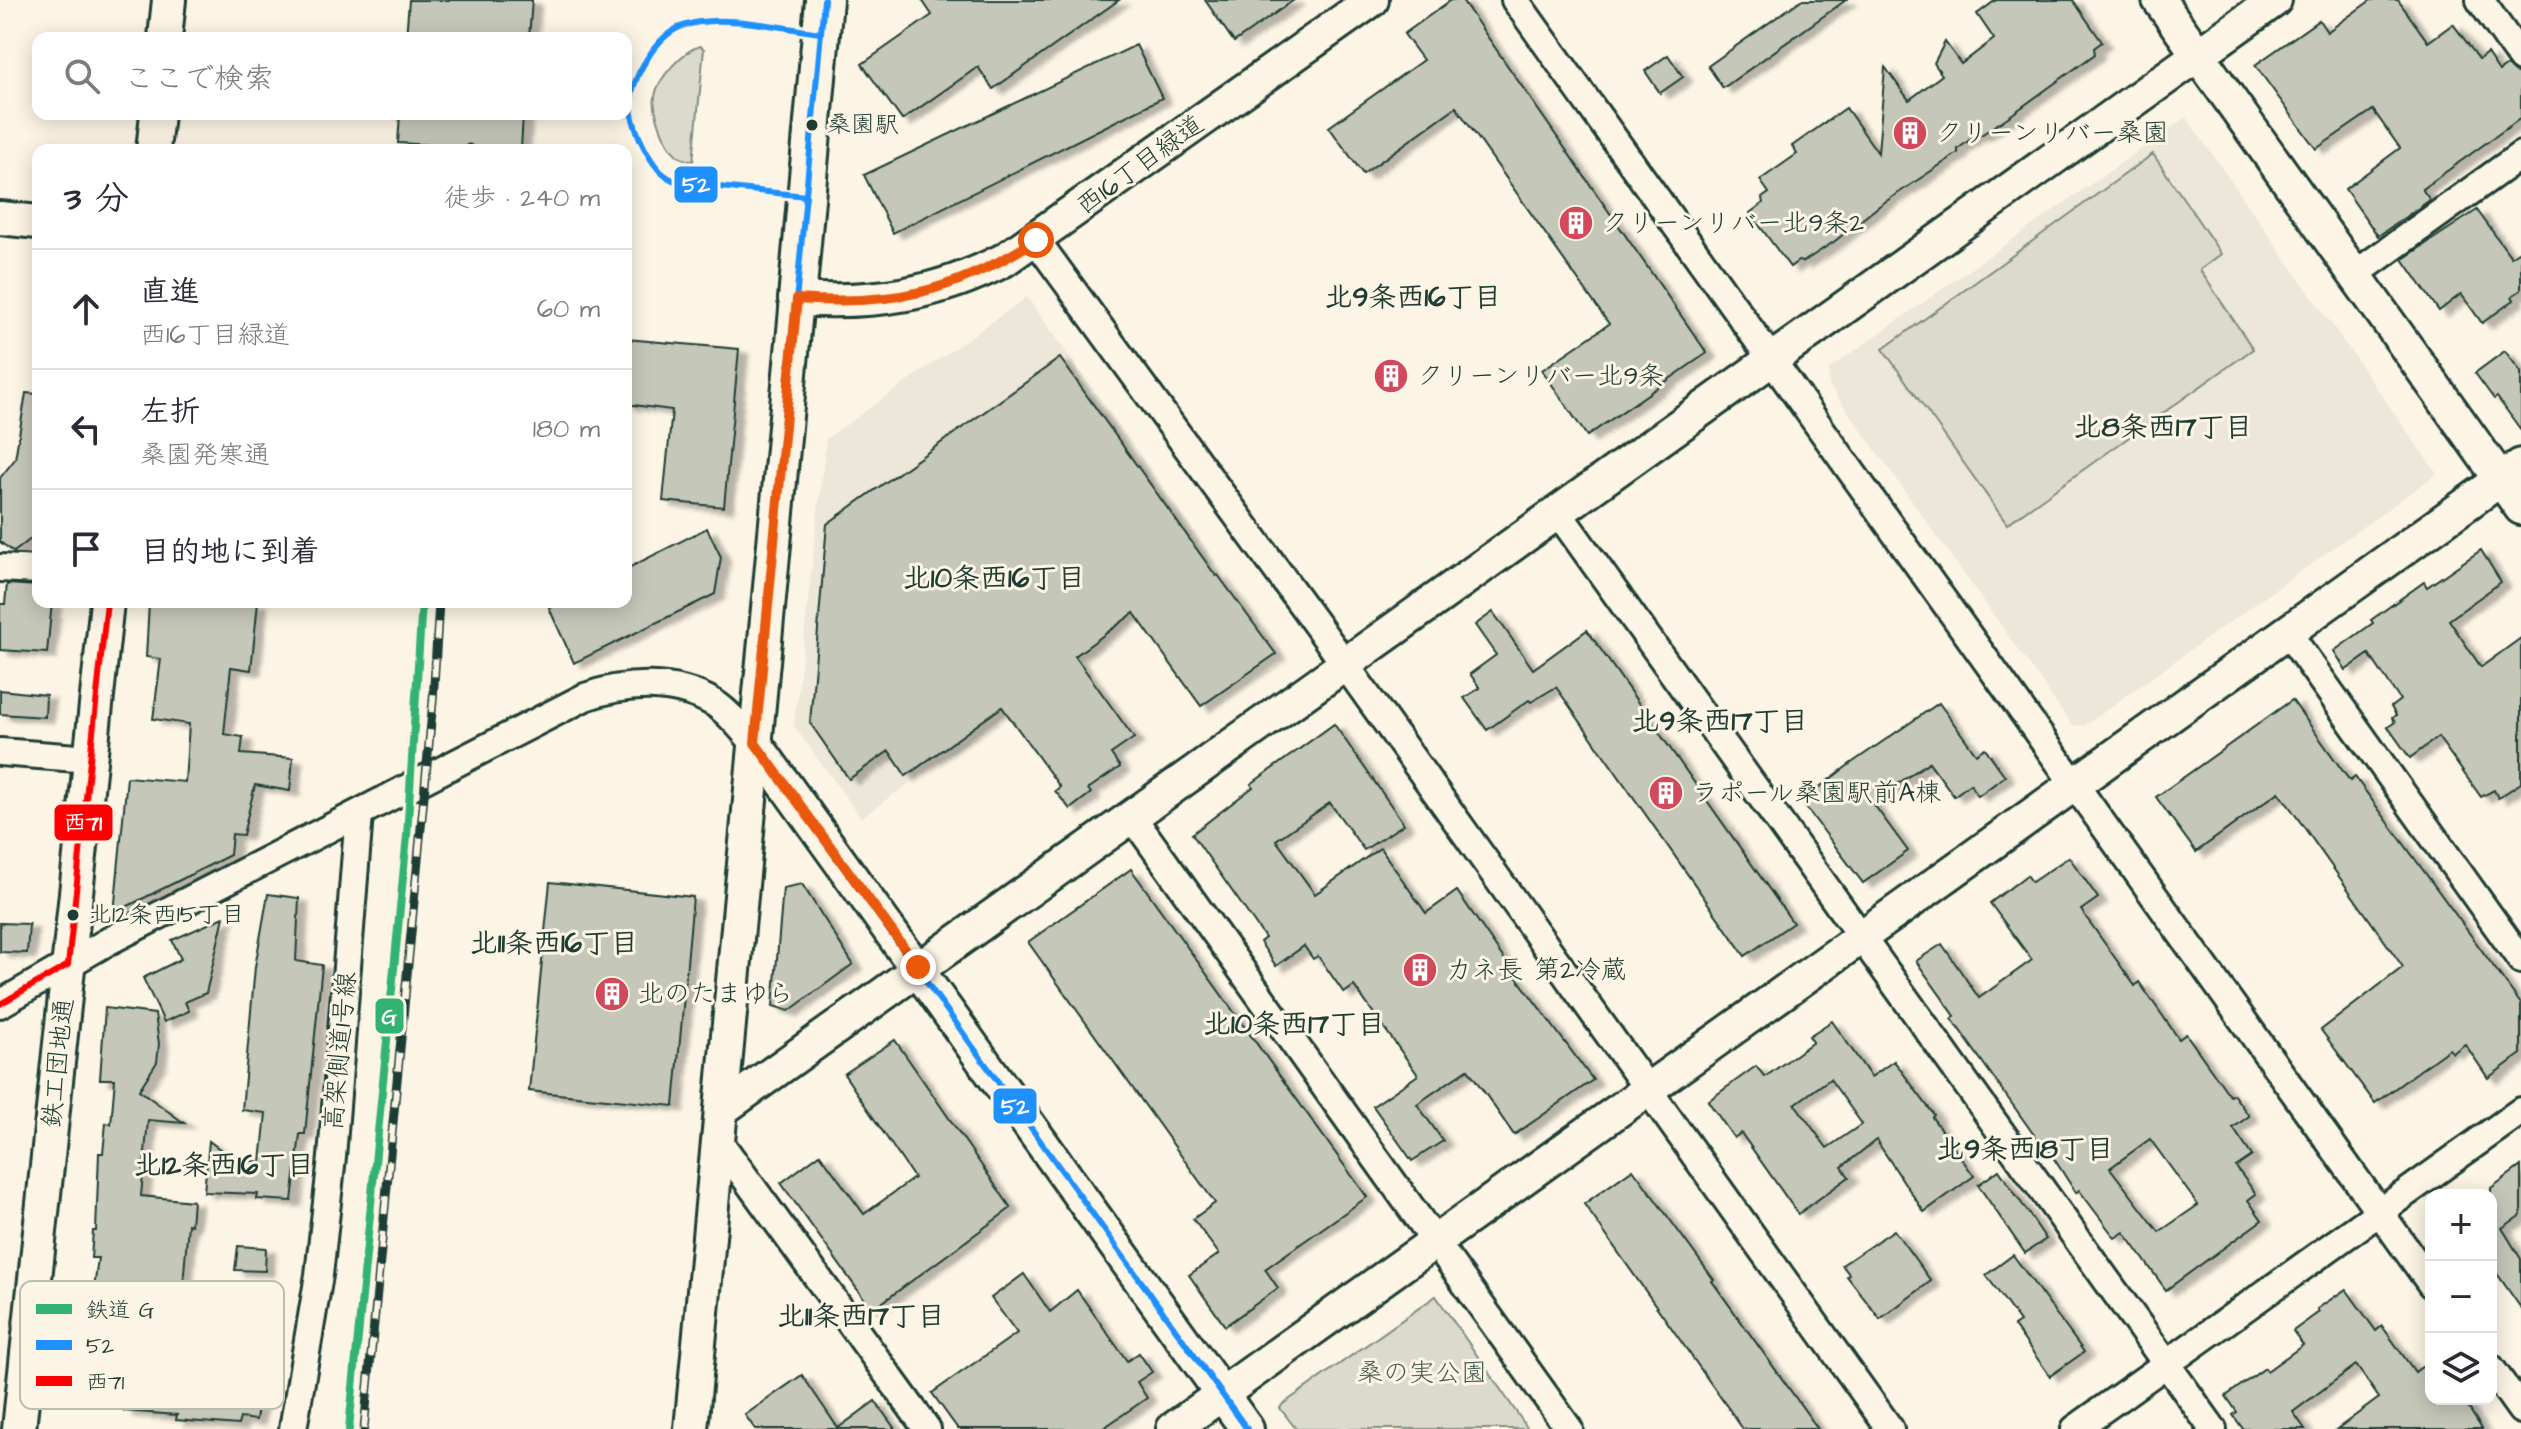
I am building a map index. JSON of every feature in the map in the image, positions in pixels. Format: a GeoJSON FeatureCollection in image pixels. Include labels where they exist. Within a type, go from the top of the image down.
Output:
{"type":"FeatureCollection","features":[{"type":"Feature","properties":{"kind":"main road"},"geometry":{"type":"LineString","coordinates":[[797,299],[824,0]]}},
{"type":"Feature","properties":{"kind":"street"},"geometry":{"type":"LineString","coordinates":[[166,32],[169,0]]}},
{"type":"Feature","properties":{"kind":"street","name":"西16丁目緑道"},"geometry":{"type":"LineString","coordinates":[[797,299],[837,302],[880,299],[925,291],[969,278],[1036,240],[1372,0]]}},
{"type":"Feature","properties":{"kind":"street"},"geometry":{"type":"LineString","coordinates":[[1515,0],[2425,1276]]}},
{"type":"Feature","properties":{"kind":"street"},"geometry":{"type":"LineString","coordinates":[[2159,0],[2354,275],[2511,472],[2521,508]]}},
{"type":"Feature","properties":{"kind":"street"},"geometry":{"type":"LineString","coordinates":[[720,1125],[918,967],[2275,0]]}},
{"type":"Feature","properties":{"kind":"street"},"geometry":{"type":"LineString","coordinates":[[2480,0],[2521,58]]}},
{"type":"Feature","properties":{"kind":"street"},"geometry":{"type":"LineString","coordinates":[[154,144],[156,120]]}},
{"type":"Feature","properties":{"kind":"street"},"geometry":{"type":"LineString","coordinates":[[2354,275],[2521,155]]}},
{"type":"Feature","properties":{"kind":"street"},"geometry":{"type":"LineString","coordinates":[[0,218],[32,221]]}},
{"type":"Feature","properties":{"kind":"street"},"geometry":{"type":"LineString","coordinates":[[1036,240],[1344,664],[1890,1429]]}},
{"type":"Feature","properties":{"kind":"street"},"geometry":{"type":"LineString","coordinates":[[691,1429],[797,299]]}},
{"type":"Feature","properties":{"kind":"street"},"geometry":{"type":"LineString","coordinates":[[1173,1429],[2511,472]]}},
{"type":"Feature","properties":{"kind":"street"},"geometry":{"type":"LineString","coordinates":[[1557,511],[2213,1429]]}},
{"type":"Feature","properties":{"kind":"street"},"geometry":{"type":"LineString","coordinates":[[0,568],[32,570]]}},
{"type":"Feature","properties":{"kind":"street","name":"鉄工団地通"},"geometry":{"type":"LineString","coordinates":[[30,1281],[106,608]]}},
{"type":"Feature","properties":{"kind":"street"},"geometry":{"type":"LineString","coordinates":[[2288,633],[2521,960]]}},
{"type":"Feature","properties":{"kind":"street"},"geometry":{"type":"LineString","coordinates":[[0,1004],[107,942],[585,697],[632,684],[691,693],[716,704],[755,743],[1247,1429]]}},
{"type":"Feature","properties":{"kind":"street"},"geometry":{"type":"LineString","coordinates":[[0,752],[90,759]]}},
{"type":"Feature","properties":{"kind":"street","name":"高架側道1号線"},"geometry":{"type":"LineString","coordinates":[[293,1429],[319,1275],[332,1157],[359,814]]}},
{"type":"Feature","properties":{"kind":"street"},"geometry":{"type":"LineString","coordinates":[[1131,815],[1569,1429]]}},
{"type":"Feature","properties":{"kind":"street"},"geometry":{"type":"LineString","coordinates":[[2075,1429],[2521,1111]]}},
{"type":"Feature","properties":{"kind":"street"},"geometry":{"type":"LineString","coordinates":[[720,1125],[927,1429]]}},
{"type":"Feature","properties":{"kind":"street","name":"鉄工団地通"},"geometry":{"type":"LineString","coordinates":[[13,1423],[20,1365]]}},
{"type":"Feature","properties":{"kind":"street"},"geometry":{"type":"LineString","coordinates":[[2497,1376],[2521,1410]]}},
{"type":"Feature","properties":{"kind":"shaded area"},"geometry":{"type":"Polygon","coordinates":[[[2186,117],[2437,474],[2084,726],[2072,725],[1829,385],[1829,369],[2186,117]]]}},
{"type":"Feature","properties":{"kind":"shaded area"},"geometry":{"type":"Polygon","coordinates":[[[1027,297],[1216,562],[861,818],[794,726],[826,439],[1027,297]]]}},
{"type":"Feature","properties":{"kind":"green space"},"geometry":{"type":"Polygon","coordinates":[[[700,46],[704,49],[693,162],[678,156],[668,143],[657,118],[655,96],[666,74],[679,59],[700,46]]]}},
{"type":"Feature","properties":{"kind":"green space"},"geometry":{"type":"Polygon","coordinates":[[[2153,154],[2221,254],[2200,270],[2253,349],[2007,524],[1883,349],[2153,154]]]}},
{"type":"Feature","properties":{"kind":"green space","name":"桑の実公園"},"geometry":{"type":"Polygon","coordinates":[[[1436,1296],[1528,1429],[1296,1429],[1280,1408],[1283,1404],[1436,1296]]]}},
{"type":"Feature","properties":{"kind":"building"},"geometry":{"type":"Polygon","coordinates":[[[409,0],[532,0],[529,32],[406,32],[409,0]]]}},
{"type":"Feature","properties":{"kind":"building"},"geometry":{"type":"Polygon","coordinates":[[[922,0],[1119,0],[993,89],[978,67],[902,120],[862,64],[932,15],[922,0]]]}},
{"type":"Feature","properties":{"kind":"building"},"geometry":{"type":"Polygon","coordinates":[[[1205,0],[1294,0],[1234,42],[1205,0]]]}},
{"type":"Feature","properties":{"kind":"building","name":"クリーンリバー北9条2"},"geometry":{"type":"Polygon","coordinates":[[[1451,0],[1462,0],[1707,353],[1587,436],[1542,370],[1609,324],[1456,107],[1363,174],[1329,127],[1423,60],[1404,34],[1451,0]]]}},
{"type":"Feature","properties":{"kind":"building"},"geometry":{"type":"Polygon","coordinates":[[[1801,0],[1846,0],[1723,88],[1708,66],[1801,0]]]}},
{"type":"Feature","properties":{"kind":"building","name":"クリーンリバー桑園"},"geometry":{"type":"Polygon","coordinates":[[[1996,0],[2073,0],[2102,42],[2094,48],[2095,54],[2011,115],[1981,135],[1977,134],[1958,149],[1958,153],[1879,206],[1835,241],[1790,267],[1750,213],[1763,203],[1762,198],[1769,193],[1760,180],[1797,154],[1792,146],[1846,108],[1878,153],[1885,67],[1909,100],[1942,75],[1934,63],[1945,42],[1961,64],[1994,39],[1977,14],[1996,0]]]}},
{"type":"Feature","properties":{"kind":"building"},"geometry":{"type":"Polygon","coordinates":[[[2371,0],[2398,0],[2428,42],[2453,24],[2479,59],[2487,53],[2499,71],[2507,65],[2521,74],[2521,118],[2422,189],[2430,200],[2378,236],[2345,189],[2400,148],[2373,110],[2316,149],[2255,65],[2319,20],[2327,32],[2371,0]]]}},
{"type":"Feature","properties":{"kind":"building"},"geometry":{"type":"Polygon","coordinates":[[[1136,45],[1162,98],[893,233],[864,175],[1136,45]]]}},
{"type":"Feature","properties":{"kind":"building"},"geometry":{"type":"Polygon","coordinates":[[[1668,55],[1683,77],[1660,93],[1645,71],[1668,55]]]}},
{"type":"Feature","properties":{"kind":"building"},"geometry":{"type":"Polygon","coordinates":[[[400,120],[523,120],[521,144],[398,143],[400,120]]]}},
{"type":"Feature","properties":{"kind":"building"},"geometry":{"type":"Polygon","coordinates":[[[2477,210],[2511,257],[2521,250],[2521,290],[2512,296],[2514,300],[2482,323],[2461,294],[2439,311],[2403,259],[2477,210]]]}},
{"type":"Feature","properties":{"kind":"building"},"geometry":{"type":"Polygon","coordinates":[[[632,340],[739,349],[724,507],[663,501],[672,410],[632,405],[632,340]]]}},
{"type":"Feature","properties":{"kind":"building"},"geometry":{"type":"Polygon","coordinates":[[[2505,351],[2521,372],[2521,430],[2475,373],[2505,351]]]}},
{"type":"Feature","properties":{"kind":"building"},"geometry":{"type":"Polygon","coordinates":[[[1060,358],[1216,576],[1276,654],[1201,706],[1134,613],[1075,656],[1134,738],[1111,754],[1120,767],[1088,789],[1091,793],[1070,809],[1055,791],[1060,787],[1002,707],[906,776],[889,751],[849,779],[810,723],[827,524],[1060,358]]]}},
{"type":"Feature","properties":{"kind":"building"},"geometry":{"type":"Polygon","coordinates":[[[26,393],[32,394],[32,538],[14,552],[0,542],[0,478],[15,459],[26,393]]]}},
{"type":"Feature","properties":{"kind":"building"},"geometry":{"type":"Polygon","coordinates":[[[707,528],[721,557],[715,594],[574,663],[549,608],[632,608],[632,566],[707,528]]]}},
{"type":"Feature","properties":{"kind":"building"},"geometry":{"type":"Polygon","coordinates":[[[2481,550],[2501,582],[2449,620],[2481,667],[2521,638],[2521,783],[2498,798],[2494,790],[2481,797],[2438,737],[2410,758],[2388,727],[2395,722],[2392,718],[2396,715],[2391,707],[2400,700],[2369,654],[2346,670],[2334,651],[2424,582],[2427,587],[2481,550]]]}},
{"type":"Feature","properties":{"kind":"building"},"geometry":{"type":"Polygon","coordinates":[[[7,584],[32,586],[32,608],[51,608],[47,653],[0,650],[0,604],[5,604],[7,584]]]}},
{"type":"Feature","properties":{"kind":"building"},"geometry":{"type":"Polygon","coordinates":[[[149,608],[257,608],[251,670],[231,667],[224,734],[243,737],[241,754],[293,758],[290,791],[255,785],[243,835],[232,834],[230,855],[114,913],[127,777],[185,782],[189,724],[153,719],[161,659],[146,657],[149,608]]]}},
{"type":"Feature","properties":{"kind":"building","name":"ラポール桑園駅前A棟"},"geometry":{"type":"Polygon","coordinates":[[[1493,612],[1533,669],[1587,630],[1793,923],[1745,956],[1556,687],[1531,702],[1529,700],[1487,730],[1464,698],[1480,688],[1470,674],[1496,655],[1475,625],[1493,612]]]}},
{"type":"Feature","properties":{"kind":"building"},"geometry":{"type":"Polygon","coordinates":[[[0,690],[46,695],[45,717],[0,714],[0,690]]]}},
{"type":"Feature","properties":{"kind":"building"},"geometry":{"type":"Polygon","coordinates":[[[2292,700],[2350,781],[2355,777],[2521,1004],[2521,1054],[2488,1078],[2465,1044],[2453,1053],[2449,1049],[2375,1103],[2321,1030],[2403,967],[2279,792],[2196,852],[2156,797],[2292,700]]]}},
{"type":"Feature","properties":{"kind":"building"},"geometry":{"type":"Polygon","coordinates":[[[1939,703],[1976,754],[1985,748],[2005,776],[1978,796],[1970,784],[1954,796],[1929,762],[1872,802],[1908,851],[1863,883],[1801,801],[1939,703]]]}},
{"type":"Feature","properties":{"kind":"building"},"geometry":{"type":"Polygon","coordinates":[[[1334,724],[1404,824],[1364,850],[1330,803],[1276,840],[1315,894],[1380,848],[1426,913],[1457,891],[1593,1080],[1514,1135],[1468,1069],[1417,1104],[1443,1141],[1412,1161],[1373,1106],[1418,1075],[1354,986],[1344,993],[1318,956],[1313,959],[1304,946],[1276,966],[1260,942],[1265,938],[1192,834],[1253,787],[1251,784],[1334,724]]]}},
{"type":"Feature","properties":{"kind":"building"},"geometry":{"type":"Polygon","coordinates":[[[2069,857],[2098,898],[2081,910],[2135,986],[2139,982],[2179,1039],[2186,1034],[2230,1096],[2233,1094],[2249,1116],[2233,1128],[2252,1156],[2236,1167],[2256,1194],[2248,1200],[2262,1220],[2166,1290],[2124,1232],[2115,1238],[2079,1190],[2076,1193],[2042,1140],[2039,1142],[1952,1019],[1955,1016],[1916,961],[1942,944],[1979,998],[2032,960],[1990,903],[2027,875],[2032,882],[2069,857]],[[2150,1139],[2110,1168],[2159,1232],[2198,1205],[2150,1139]]]}},
{"type":"Feature","properties":{"kind":"building"},"geometry":{"type":"Polygon","coordinates":[[[1131,869],[1367,1197],[1265,1269],[1278,1288],[1225,1326],[1189,1275],[1219,1254],[1193,1219],[1215,1203],[1028,942],[1131,869]]]}},
{"type":"Feature","properties":{"kind":"building","name":"北のたまゆら"},"geometry":{"type":"Polygon","coordinates":[[[550,882],[693,897],[674,1106],[529,1091],[550,882]]]}},
{"type":"Feature","properties":{"kind":"building"},"geometry":{"type":"Polygon","coordinates":[[[802,884],[853,964],[789,1011],[773,1006],[783,888],[802,884]]]}},
{"type":"Feature","properties":{"kind":"building"},"geometry":{"type":"Polygon","coordinates":[[[268,894],[299,898],[296,961],[322,965],[305,1134],[300,1134],[292,1201],[257,1199],[258,1194],[204,1192],[209,1141],[238,1163],[238,1159],[261,1162],[266,1113],[242,1110],[255,967],[268,894]]]}},
{"type":"Feature","properties":{"kind":"building"},"geometry":{"type":"Polygon","coordinates":[[[224,917],[206,993],[185,1002],[189,1011],[164,1022],[143,978],[181,959],[172,940],[224,917]]]}},
{"type":"Feature","properties":{"kind":"building"},"geometry":{"type":"Polygon","coordinates":[[[0,923],[29,924],[27,953],[0,952],[0,923]]]}},
{"type":"Feature","properties":{"kind":"building"},"geometry":{"type":"Polygon","coordinates":[[[105,1008],[155,1014],[159,1044],[157,1062],[139,1090],[184,1123],[148,1120],[141,1196],[193,1201],[183,1281],[95,1281],[98,1258],[91,1258],[93,1231],[96,1231],[99,1153],[103,1153],[106,1123],[111,1124],[115,1079],[100,1079],[105,1008]]]}},
{"type":"Feature","properties":{"kind":"building"},"geometry":{"type":"Polygon","coordinates":[[[1832,1021],[1871,1077],[1894,1061],[1974,1176],[1924,1212],[1876,1140],[1842,1167],[1849,1177],[1798,1214],[1741,1133],[1734,1138],[1708,1101],[1756,1066],[1765,1077],[1813,1042],[1809,1036],[1832,1021]],[[1830,1079],[1795,1104],[1827,1148],[1862,1124],[1830,1079]]]}},
{"type":"Feature","properties":{"kind":"building"},"geometry":{"type":"Polygon","coordinates":[[[895,1040],[1011,1208],[872,1310],[781,1183],[820,1154],[864,1214],[914,1178],[844,1074],[895,1040]]]}},
{"type":"Feature","properties":{"kind":"building"},"geometry":{"type":"Polygon","coordinates":[[[2521,1166],[2521,1215],[2502,1228],[2521,1259],[2521,1308],[2497,1274],[2497,1189],[2491,1188],[2521,1166]]]}},
{"type":"Feature","properties":{"kind":"building"},"geometry":{"type":"Polygon","coordinates":[[[1633,1169],[1818,1429],[1743,1429],[1584,1204],[1633,1169]]]}},
{"type":"Feature","properties":{"kind":"building"},"geometry":{"type":"Polygon","coordinates":[[[1999,1170],[2046,1239],[2025,1253],[1978,1185],[1999,1170]]]}},
{"type":"Feature","properties":{"kind":"building"},"geometry":{"type":"Polygon","coordinates":[[[1894,1230],[1931,1281],[1880,1319],[1842,1265],[1894,1230]]]}},
{"type":"Feature","properties":{"kind":"building"},"geometry":{"type":"Polygon","coordinates":[[[238,1246],[266,1248],[265,1271],[235,1270],[238,1246]]]}},
{"type":"Feature","properties":{"kind":"building"},"geometry":{"type":"Polygon","coordinates":[[[2013,1255],[2084,1352],[2050,1376],[2014,1326],[2020,1322],[1986,1275],[2013,1255]]]}},
{"type":"Feature","properties":{"kind":"building"},"geometry":{"type":"Polygon","coordinates":[[[1024,1274],[1050,1312],[1077,1290],[1127,1361],[1139,1353],[1152,1372],[1137,1382],[1147,1398],[1102,1429],[958,1429],[932,1393],[1017,1333],[991,1298],[1024,1274]]]}},
{"type":"Feature","properties":{"kind":"building"},"geometry":{"type":"Polygon","coordinates":[[[2346,1289],[2376,1331],[2382,1326],[2415,1372],[2425,1364],[2425,1405],[2467,1405],[2482,1429],[2337,1429],[2379,1398],[2356,1365],[2293,1412],[2305,1429],[2243,1429],[2233,1415],[2237,1412],[2226,1396],[2303,1345],[2293,1331],[2319,1312],[2317,1309],[2346,1289]]]}},
{"type":"Feature","properties":{"kind":"building"},"geometry":{"type":"Polygon","coordinates":[[[802,1375],[838,1428],[875,1401],[895,1429],[755,1429],[745,1415],[802,1375]]]}},
{"type":"Feature","properties":{"kind":"building"},"geometry":{"type":"Polygon","coordinates":[[[258,1409],[256,1420],[240,1418],[238,1425],[176,1420],[177,1415],[124,1411],[258,1409]]]}},
{"type":"Feature","properties":{"kind":"railway"},"geometry":{"type":"LineString","coordinates":[[364,1429],[433,701],[439,608]]}},
{"type":"Feature","properties":{"kind":"rail line","name":"G"},"geometry":{"type":"LineString","coordinates":[[349,1429],[407,836],[422,608]]}},
{"type":"Feature","properties":{"kind":"transit line","name":"52"},"geometry":{"type":"LineString","coordinates":[[824,0],[755,743],[1247,1429]]}},
{"type":"Feature","properties":{"kind":"transit line","name":"52"},"geometry":{"type":"LineString","coordinates":[[632,92],[654,49],[662,39],[680,27],[731,21],[821,33]]}},
{"type":"Feature","properties":{"kind":"transit line","name":"52"},"geometry":{"type":"LineString","coordinates":[[632,114],[649,156],[669,178],[680,183],[806,196]]}},
{"type":"Feature","properties":{"kind":"transit line","name":"西71"},"geometry":{"type":"LineString","coordinates":[[0,1004],[68,965],[106,608]]}},
{"type":"Feature","properties":{"kind":"place","name":"桑園駅"},"geometry":{"type":"Point","coordinates":[812,125]}},
{"type":"Feature","properties":{"kind":"place","name":"クリーンリバー桑園"},"geometry":{"type":"Point","coordinates":[1910,133]}},
{"type":"Feature","properties":{"kind":"place","name":"クリーンリバー北9条2"},"geometry":{"type":"Point","coordinates":[1576,223]}},
{"type":"Feature","properties":{"kind":"place","name":"クリーンリバー北9条"},"geometry":{"type":"Point","coordinates":[1391,376]}},
{"type":"Feature","properties":{"kind":"place","name":"ラポール桑園駅前A棟"},"geometry":{"type":"Point","coordinates":[1666,793]}},
{"type":"Feature","properties":{"kind":"place","name":"北12条西15丁目"},"geometry":{"type":"Point","coordinates":[73,915]}},
{"type":"Feature","properties":{"kind":"place","name":"カネ長 第2冷蔵"},"geometry":{"type":"Point","coordinates":[1420,970]}},
{"type":"Feature","properties":{"kind":"place","name":"北のたまゆら"},"geometry":{"type":"Point","coordinates":[612,994]}},
{"type":"Feature","properties":{"kind":"district","name":"北9条西16丁目"},"geometry":{"type":"Point","coordinates":[1413,297]}},
{"type":"Feature","properties":{"kind":"district","name":"北8条西17丁目"},"geometry":{"type":"Point","coordinates":[2163,427]}},
{"type":"Feature","properties":{"kind":"district","name":"北10条西16丁目"},"geometry":{"type":"Point","coordinates":[994,578]}},
{"type":"Feature","properties":{"kind":"district","name":"北9条西17丁目"},"geometry":{"type":"Point","coordinates":[1720,721]}},
{"type":"Feature","properties":{"kind":"district","name":"北11条西16丁目"},"geometry":{"type":"Point","coordinates":[554,943]}},
{"type":"Feature","properties":{"kind":"district","name":"北10条西17丁目"},"geometry":{"type":"Point","coordinates":[1294,1024]}},
{"type":"Feature","properties":{"kind":"district","name":"北9条西18丁目"},"geometry":{"type":"Point","coordinates":[2025,1149]}},
{"type":"Feature","properties":{"kind":"district","name":"北12条西16丁目"},"geometry":{"type":"Point","coordinates":[224,1165]}},
{"type":"Feature","properties":{"kind":"district","name":"北11条西17丁目"},"geometry":{"type":"Point","coordinates":[861,1316]}},
{"type":"Feature","properties":{"kind":"route"},"geometry":{"type":"LineString","coordinates":[[918,967],[755,743],[797,299],[837,302],[925,291],[969,278],[1036,240]]}}]}
